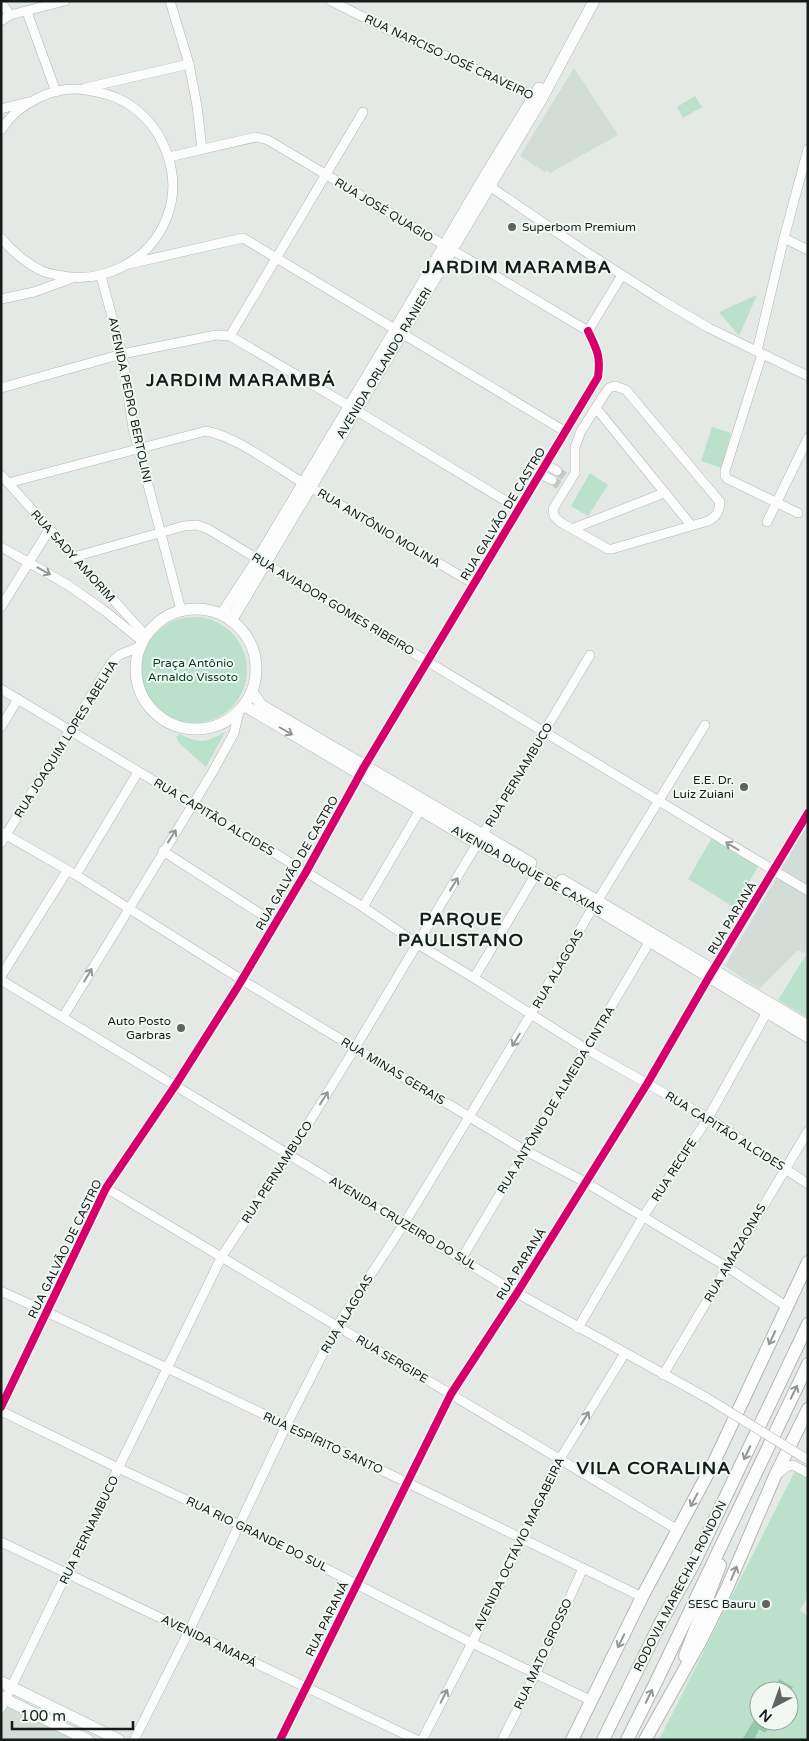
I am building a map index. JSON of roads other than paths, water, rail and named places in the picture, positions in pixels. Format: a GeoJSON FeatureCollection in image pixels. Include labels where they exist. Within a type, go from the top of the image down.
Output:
{"type":"FeatureCollection","features":[{"type":"Feature","properties":{"kind":"highway"},"geometry":{"type":"LineString","coordinates":[[572,1740],[642,1598],[715,1460],[808,1262]]}},
{"type":"Feature","properties":{"kind":"highway","name":"RODOVIA MARECHAL RONDON"},"geometry":{"type":"LineString","coordinates":[[603,1740],[660,1624],[694,1563],[808,1324]]}},
{"type":"Feature","properties":{"kind":"highway","name":"RODOVIA MARECHAL RONDON"},"geometry":{"type":"LineString","coordinates":[[627,1740],[808,1364]]}},
{"type":"Feature","properties":{"kind":"highway"},"geometry":{"type":"LineString","coordinates":[[645,1740],[728,1588],[775,1476],[803,1424],[808,1409]]}},
{"type":"Feature","properties":{"kind":"highway"},"geometry":{"type":"LineString","coordinates":[[670,1696],[754,1476]]}},
{"type":"Feature","properties":{"kind":"main road","name":"AVENIDA ORLANDO RANIERI"},"geometry":{"type":"LineString","coordinates":[[538,98],[587,1]]}},
{"type":"Feature","properties":{"kind":"main road","name":"AVENIDA ORLANDO RANIERI"},"geometry":{"type":"LineString","coordinates":[[226,617],[262,561],[399,332],[594,1]]}},
{"type":"Feature","properties":{"kind":"main road"},"geometry":{"type":"LineString","coordinates":[[195,608],[208,610],[226,617],[247,636],[253,649],[256,663],[256,678],[252,692],[242,709],[226,722],[211,728],[194,730],[178,727],[163,720],[150,709],[141,695],[136,680],[136,663],[142,641],[152,627],[165,617],[181,610],[195,608]]}},
{"type":"Feature","properties":{"kind":"main road","name":"AVENIDA DUQUE DE CAXIAS"},"geometry":{"type":"LineString","coordinates":[[252,692],[261,705],[420,810],[481,840],[536,874],[596,904],[650,941],[808,1026]]}},
{"type":"Feature","properties":{"kind":"main road","name":"AVENIDA DUQUE DE CAXIAS"},"geometry":{"type":"LineString","coordinates":[[242,709],[362,771],[596,904],[712,973],[767,1012],[808,1037]]}},
{"type":"Feature","properties":{"kind":"main road"},"geometry":{"type":"LineString","coordinates":[[6,1685],[119,1740]]}},
{"type":"Feature","properties":{"kind":"main road"},"geometry":{"type":"LineString","coordinates":[[3,1701],[88,1740]]}},
{"type":"Feature","properties":{"kind":"street"},"geometry":{"type":"LineString","coordinates":[[1,21],[10,15],[28,12],[65,1]]}},
{"type":"Feature","properties":{"kind":"street"},"geometry":{"type":"LineString","coordinates":[[170,1],[189,64],[197,106],[202,149]]}},
{"type":"Feature","properties":{"kind":"street","name":"RUA NARCISO JOSÉ CRAVEIRO"},"geometry":{"type":"LineString","coordinates":[[331,1],[389,30],[538,98]]}},
{"type":"Feature","properties":{"kind":"street"},"geometry":{"type":"LineString","coordinates":[[1,2],[10,15]]}},
{"type":"Feature","properties":{"kind":"street"},"geometry":{"type":"LineString","coordinates":[[28,12],[56,92]]}},
{"type":"Feature","properties":{"kind":"street"},"geometry":{"type":"LineString","coordinates":[[1,109],[32,101],[56,92],[80,89],[189,64]]}},
{"type":"Feature","properties":{"kind":"street"},"geometry":{"type":"LineString","coordinates":[[80,89],[103,93],[125,102],[138,111],[159,135],[169,157],[173,187],[167,217],[152,244],[129,264]]}},
{"type":"Feature","properties":{"kind":"street"},"geometry":{"type":"LineString","coordinates":[[1,130],[8,120],[32,101]]}},
{"type":"Feature","properties":{"kind":"street"},"geometry":{"type":"LineString","coordinates":[[230,336],[364,112]]}},
{"type":"Feature","properties":{"kind":"street","name":"RUA JOSÉ QUAGIO"},"geometry":{"type":"LineString","coordinates":[[169,157],[256,137],[268,140],[588,331]]}},
{"type":"Feature","properties":{"kind":"street"},"geometry":{"type":"LineString","coordinates":[[798,513],[728,479],[725,476],[725,471],[759,352],[784,238],[808,149]]}},
{"type":"Feature","properties":{"kind":"street"},"geometry":{"type":"LineString","coordinates":[[486,184],[663,301],[709,328],[808,376]]}},
{"type":"Feature","properties":{"kind":"street"},"geometry":{"type":"LineString","coordinates":[[1,238],[17,257],[43,272],[72,278],[101,276],[129,264],[243,238],[566,432]]}},
{"type":"Feature","properties":{"kind":"street"},"geometry":{"type":"LineString","coordinates":[[784,238],[808,250]]}},
{"type":"Feature","properties":{"kind":"street"},"geometry":{"type":"LineString","coordinates":[[588,331],[622,275]]}},
{"type":"Feature","properties":{"kind":"street","name":"AVENIDA PEDRO BERTOLINI"},"geometry":{"type":"LineString","coordinates":[[101,276],[122,354],[133,428],[181,610]]}},
{"type":"Feature","properties":{"kind":"street"},"geometry":{"type":"LineString","coordinates":[[1,300],[34,292],[72,278]]}},
{"type":"Feature","properties":{"kind":"street","name":"RUA GALVÃO DE CASTRO"},"geometry":{"type":"LineString","coordinates":[[1,1407],[106,1188],[175,1086],[242,980],[306,872],[362,771],[598,377],[599,353],[588,331]]}},
{"type":"Feature","properties":{"kind":"street"},"geometry":{"type":"LineString","coordinates":[[1,388],[122,354],[216,335],[230,336],[519,509]]}},
{"type":"Feature","properties":{"kind":"street"},"geometry":{"type":"LineString","coordinates":[[546,464],[564,476],[575,474],[575,447],[581,431],[608,388],[615,386],[626,390],[720,502],[720,511],[708,521],[608,549],[560,522],[554,516],[559,485],[564,476]]}},
{"type":"Feature","properties":{"kind":"street"},"geometry":{"type":"LineString","coordinates":[[596,408],[691,525]]}},
{"type":"Feature","properties":{"kind":"street","name":"RUA ANTÔNIO MOLINA"},"geometry":{"type":"LineString","coordinates":[[8,483],[206,431],[217,432],[474,584]]}},
{"type":"Feature","properties":{"kind":"street"},"geometry":{"type":"LineString","coordinates":[[767,522],[808,438]]}},
{"type":"Feature","properties":{"kind":"street"},"geometry":{"type":"LineString","coordinates":[[540,474],[559,485]]}},
{"type":"Feature","properties":{"kind":"street","name":"RUA SADY AMORIM"},"geometry":{"type":"LineString","coordinates":[[1,475],[74,557],[142,641]]}},
{"type":"Feature","properties":{"kind":"street"},"geometry":{"type":"LineString","coordinates":[[572,529],[664,493]]}},
{"type":"Feature","properties":{"kind":"street","name":"RUA AVIADOR GOMES RIBEIRO"},"geometry":{"type":"LineString","coordinates":[[74,557],[184,526],[197,525],[208,529],[808,891]]}},
{"type":"Feature","properties":{"kind":"street"},"geometry":{"type":"LineString","coordinates":[[1,608],[49,530]]}},
{"type":"Feature","properties":{"kind":"street"},"geometry":{"type":"LineString","coordinates":[[1,547],[68,585],[142,641]]}},
{"type":"Feature","properties":{"kind":"street","name":"RUA JOAQUIM LOPES ABELHA"},"geometry":{"type":"LineString","coordinates":[[3,837],[111,663],[119,655],[142,641]]}},
{"type":"Feature","properties":{"kind":"street","name":"RUA PERNAMBUCO"},"geometry":{"type":"LineString","coordinates":[[3,1701],[6,1685],[68,1574],[222,1256],[289,1155],[355,1048],[416,943],[481,840],[590,656]]}},
{"type":"Feature","properties":{"kind":"street","name":"RUA CAPITÃO ALCIDES"},"geometry":{"type":"LineString","coordinates":[[1,689],[363,907],[416,943],[586,1049],[708,1118],[808,1184]]}},
{"type":"Feature","properties":{"kind":"street"},"geometry":{"type":"LineString","coordinates":[[1,727],[18,699]]}},
{"type":"Feature","properties":{"kind":"street"},"geometry":{"type":"LineString","coordinates":[[63,1017],[234,733],[242,709]]}},
{"type":"Feature","properties":{"kind":"street","name":"RUA ALAGOAS"},"geometry":{"type":"LineString","coordinates":[[134,1740],[286,1426],[337,1326],[404,1224],[705,724]]}},
{"type":"Feature","properties":{"kind":"street"},"geometry":{"type":"LineString","coordinates":[[1,976],[72,873],[138,772]]}},
{"type":"Feature","properties":{"kind":"street"},"geometry":{"type":"LineString","coordinates":[[363,907],[420,810]]}},
{"type":"Feature","properties":{"kind":"street","name":"RUA PARANÁ"},"geometry":{"type":"LineString","coordinates":[[280,1740],[451,1394],[517,1293],[647,1084],[808,813]]}},
{"type":"Feature","properties":{"kind":"street","name":"RUA MINAS GERAIS"},"geometry":{"type":"LineString","coordinates":[[3,837],[72,873],[242,980],[526,1151],[585,1182],[727,1267],[787,1307]]}},
{"type":"Feature","properties":{"kind":"street"},"geometry":{"type":"LineString","coordinates":[[163,852],[275,923]]}},
{"type":"Feature","properties":{"kind":"street"},"geometry":{"type":"LineString","coordinates":[[474,978],[536,874]]}},
{"type":"Feature","properties":{"kind":"street","name":"RUA ANTÔNIO DE ALMEIDA CINTRA"},"geometry":{"type":"LineString","coordinates":[[462,1258],[650,941]]}},
{"type":"Feature","properties":{"kind":"street","name":"AVENIDA CRUZEIRO DO SUL"},"geometry":{"type":"LineString","coordinates":[[1,980],[517,1293],[707,1398],[808,1460]]}},
{"type":"Feature","properties":{"kind":"street","name":"RUA RECIFE"},"geometry":{"type":"LineString","coordinates":[[578,1328],[643,1217],[708,1118],[767,1012]]}},
{"type":"Feature","properties":{"kind":"street","name":"RUA AMAZAONAS"},"geometry":{"type":"LineString","coordinates":[[664,1375],[808,1131]]}},
{"type":"Feature","properties":{"kind":"street","name":"RUA SERGIPE"},"geometry":{"type":"LineString","coordinates":[[106,1188],[678,1530]]}},
{"type":"Feature","properties":{"kind":"street","name":"RUA ESPÍRITO SANTO"},"geometry":{"type":"LineString","coordinates":[[1,1292],[167,1368],[406,1482],[642,1598]]}},
{"type":"Feature","properties":{"kind":"street","name":"AVENIDA OCTÁVIO MAGABEIRA"},"geometry":{"type":"LineString","coordinates":[[422,1740],[472,1643],[520,1538],[560,1459],[625,1354]]}},
{"type":"Feature","properties":{"kind":"street","name":"RUA RIO GRANDE DO SUL"},"geometry":{"type":"LineString","coordinates":[[1,1411],[238,1524],[472,1643],[536,1672],[592,1701]]}},
{"type":"Feature","properties":{"kind":"street"},"geometry":{"type":"LineString","coordinates":[[775,1476],[786,1467],[793,1465],[808,1473]]}},
{"type":"Feature","properties":{"kind":"street"},"geometry":{"type":"LineString","coordinates":[[1,1554],[4,1544]]}},
{"type":"Feature","properties":{"kind":"street","name":"AVENIDA AMAPÁ"},"geometry":{"type":"LineString","coordinates":[[4,1544],[417,1740]]}},
{"type":"Feature","properties":{"kind":"street","name":"RUA MATO GROSSO"},"geometry":{"type":"LineString","coordinates":[[502,1740],[536,1672],[583,1568]]}},
{"type":"Feature","properties":{"kind":"tunnel"},"geometry":{"type":"LineString","coordinates":[[557,471],[565,477]]}},
{"type":"Feature","properties":{"kind":"tunnel"},"geometry":{"type":"LineString","coordinates":[[552,480],[559,485]]}},
{"type":"Feature","properties":{"kind":"place","name":"Superbom Premium"},"geometry":{"type":"Point","coordinates":[512,227]}},
{"type":"Feature","properties":{"kind":"place","name":"E.E. Dr. Luiz Zuiani"},"geometry":{"type":"Point","coordinates":[744,787]}},
{"type":"Feature","properties":{"kind":"place","name":"Auto Posto Garbras"},"geometry":{"type":"Point","coordinates":[181,1028]}},
{"type":"Feature","properties":{"kind":"place","name":"SESC Bauru"},"geometry":{"type":"Point","coordinates":[766,1604]}},
{"type":"Feature","properties":{"kind":"district","name":"JARDIM MARAMBA"},"geometry":{"type":"Point","coordinates":[517,267]}},
{"type":"Feature","properties":{"kind":"district","name":"JARDIM MARAMBÁ"},"geometry":{"type":"Point","coordinates":[241,380]}},
{"type":"Feature","properties":{"kind":"district","name":"PARQUE PAULISTANO"},"geometry":{"type":"Point","coordinates":[461,930]}},
{"type":"Feature","properties":{"kind":"district","name":"VILA CORALINA"},"geometry":{"type":"Point","coordinates":[654,1468]}},
{"type":"Feature","properties":{"kind":"park label","name":"Praça Antônio Arnaldo Vissoto"},"geometry":{"type":"Point","coordinates":[193,670]}}]}
